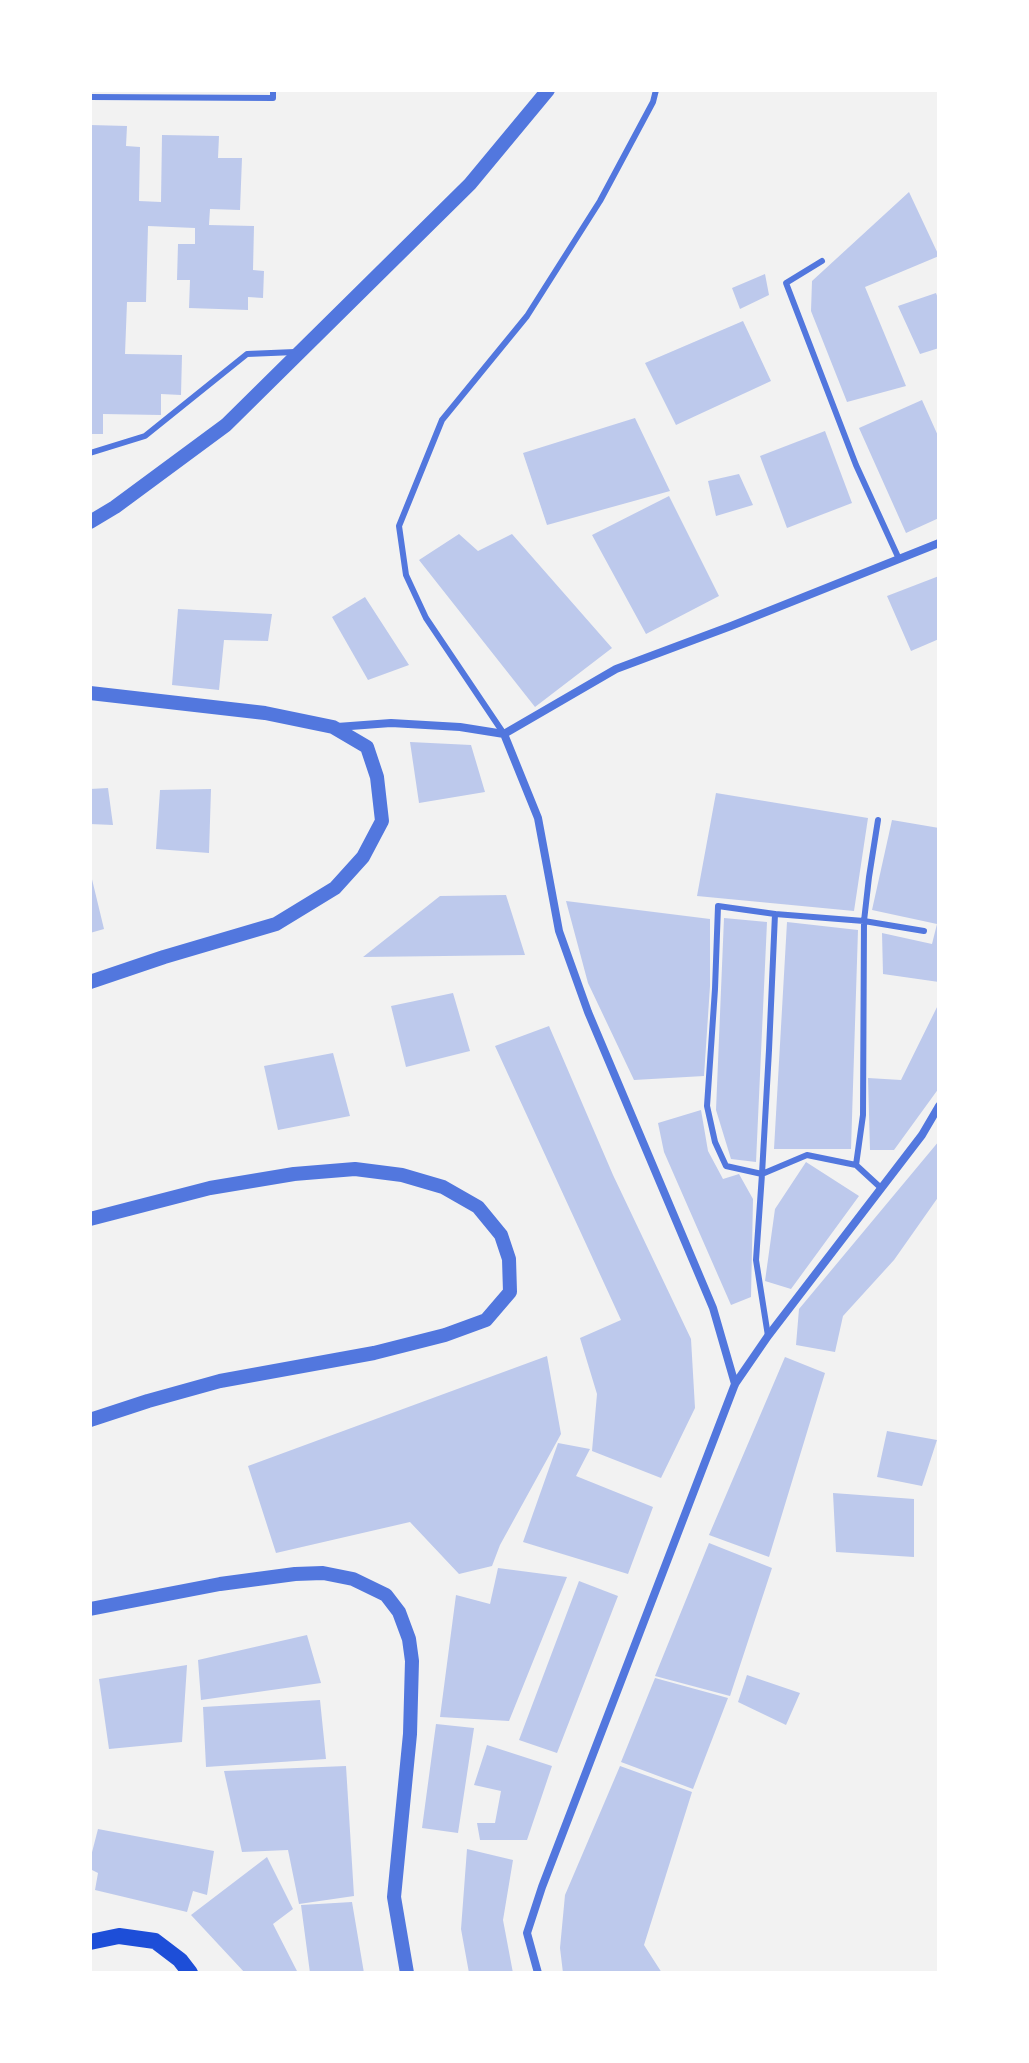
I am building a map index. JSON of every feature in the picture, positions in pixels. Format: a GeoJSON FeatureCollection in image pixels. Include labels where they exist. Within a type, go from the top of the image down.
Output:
{"type":"FeatureCollection","features":[{"type":"Feature","properties":{"kind":"main road"},"geometry":{"type":"LineString","coordinates":[[90,1942],[119,1936],[155,1941],[180,1960],[190,1973]]}},
{"type":"Feature","properties":{"kind":"street"},"geometry":{"type":"LineString","coordinates":[[90,522],[226,425],[470,184],[548,90]]}},
{"type":"Feature","properties":{"kind":"street"},"geometry":{"type":"LineString","coordinates":[[90,693],[265,713],[333,727],[391,723],[460,727],[504,734],[616,669],[939,543]]}},
{"type":"Feature","properties":{"kind":"street"},"geometry":{"type":"LineString","coordinates":[[90,982],[276,924],[335,888],[363,857],[382,821],[377,777],[367,747],[333,727]]}},
{"type":"Feature","properties":{"kind":"street"},"geometry":{"type":"LineString","coordinates":[[504,734],[538,818],[559,931],[588,1012],[713,1308],[735,1384]]}},
{"type":"Feature","properties":{"kind":"street"},"geometry":{"type":"LineString","coordinates":[[538,1973],[527,1933],[542,1887],[735,1384],[768,1336],[922,1135],[939,1106]]}},
{"type":"Feature","properties":{"kind":"street"},"geometry":{"type":"LineString","coordinates":[[90,1219],[210,1188],[294,1174],[355,1169],[402,1175],[443,1187],[478,1207],[501,1235],[509,1259],[510,1292],[486,1320],[445,1335],[374,1353],[220,1381],[90,1420]]}},
{"type":"Feature","properties":{"kind":"street"},"geometry":{"type":"LineString","coordinates":[[90,1609],[220,1584],[295,1574],[323,1573],[353,1579],[386,1595],[399,1612],[409,1639],[412,1661],[410,1734],[394,1897],[407,1973]]}},
{"type":"Feature","properties":{"kind":"lane"},"geometry":{"type":"LineString","coordinates":[[90,97],[273,98],[273,90]]}},
{"type":"Feature","properties":{"kind":"lane"},"geometry":{"type":"LineString","coordinates":[[504,734],[426,618],[406,575],[399,526],[442,420],[527,316],[600,201],[653,102],[656,90]]}},
{"type":"Feature","properties":{"kind":"lane"},"geometry":{"type":"LineString","coordinates":[[822,261],[786,283],[856,465],[899,559]]}},
{"type":"Feature","properties":{"kind":"lane"},"geometry":{"type":"LineString","coordinates":[[90,453],[145,436],[247,354],[301,351]]}},
{"type":"Feature","properties":{"kind":"lane"},"geometry":{"type":"LineString","coordinates":[[856,1165],[863,1115],[864,921],[878,820]]}},
{"type":"Feature","properties":{"kind":"lane"},"geometry":{"type":"LineString","coordinates":[[881,1188],[856,1165],[807,1155],[762,1174],[726,1166],[715,1142],[707,1106],[718,906],[864,921],[924,931]]}},
{"type":"Feature","properties":{"kind":"lane"},"geometry":{"type":"LineString","coordinates":[[768,1336],[756,1260],[775,914]]}},
{"type":"Feature","properties":{"kind":"building"},"geometry":{"type":"Polygon","coordinates":[[[90,125],[127,126],[126,146],[140,147],[139,201],[161,202],[162,135],[219,136],[218,158],[242,158],[240,210],[210,209],[209,225],[254,226],[253,270],[264,271],[263,298],[248,297],[248,310],[189,308],[190,280],[177,280],[178,244],[195,244],[195,228],[148,226],[146,302],[127,302],[125,354],[182,355],[181,395],[161,394],[161,415],[103,414],[103,434],[90,434],[90,125]]]}},
{"type":"Feature","properties":{"kind":"building"},"geometry":{"type":"Polygon","coordinates":[[[909,192],[939,256],[865,287],[906,386],[847,402],[811,311],[812,281],[909,192]]]}},
{"type":"Feature","properties":{"kind":"building"},"geometry":{"type":"Polygon","coordinates":[[[765,274],[769,295],[740,309],[732,288],[765,274]]]}},
{"type":"Feature","properties":{"kind":"building"},"geometry":{"type":"Polygon","coordinates":[[[936,293],[939,301],[939,348],[920,354],[898,306],[936,293]]]}},
{"type":"Feature","properties":{"kind":"building"},"geometry":{"type":"Polygon","coordinates":[[[743,321],[771,381],[676,425],[645,363],[743,321]]]}},
{"type":"Feature","properties":{"kind":"building"},"geometry":{"type":"Polygon","coordinates":[[[922,400],[939,438],[939,518],[906,533],[859,428],[922,400]]]}},
{"type":"Feature","properties":{"kind":"building"},"geometry":{"type":"Polygon","coordinates":[[[635,418],[670,491],[547,525],[523,453],[635,418]]]}},
{"type":"Feature","properties":{"kind":"building"},"geometry":{"type":"Polygon","coordinates":[[[825,431],[852,503],[787,528],[760,456],[825,431]]]}},
{"type":"Feature","properties":{"kind":"building"},"geometry":{"type":"Polygon","coordinates":[[[739,474],[753,505],[716,516],[708,481],[739,474]]]}},
{"type":"Feature","properties":{"kind":"building"},"geometry":{"type":"Polygon","coordinates":[[[669,496],[719,596],[646,634],[592,535],[669,496]]]}},
{"type":"Feature","properties":{"kind":"building"},"geometry":{"type":"Polygon","coordinates":[[[459,534],[478,551],[512,534],[612,648],[535,707],[419,560],[459,534]]]}},
{"type":"Feature","properties":{"kind":"building"},"geometry":{"type":"Polygon","coordinates":[[[939,576],[939,639],[911,651],[887,596],[939,576]]]}},
{"type":"Feature","properties":{"kind":"building"},"geometry":{"type":"Polygon","coordinates":[[[365,597],[409,665],[368,680],[332,617],[365,597]]]}},
{"type":"Feature","properties":{"kind":"building"},"geometry":{"type":"Polygon","coordinates":[[[178,609],[272,614],[268,641],[224,640],[219,690],[172,685],[178,609]]]}},
{"type":"Feature","properties":{"kind":"building"},"geometry":{"type":"Polygon","coordinates":[[[410,742],[471,745],[485,792],[419,803],[410,742]]]}},
{"type":"Feature","properties":{"kind":"building"},"geometry":{"type":"Polygon","coordinates":[[[108,788],[113,825],[90,824],[90,789],[108,788]]]}},
{"type":"Feature","properties":{"kind":"building"},"geometry":{"type":"Polygon","coordinates":[[[211,789],[209,853],[156,849],[160,790],[211,789]]]}},
{"type":"Feature","properties":{"kind":"building"},"geometry":{"type":"Polygon","coordinates":[[[716,793],[868,818],[854,911],[697,896],[716,793]]]}},
{"type":"Feature","properties":{"kind":"building"},"geometry":{"type":"Polygon","coordinates":[[[892,820],[939,828],[939,982],[883,974],[882,933],[932,944],[937,924],[872,910],[892,820]]]}},
{"type":"Feature","properties":{"kind":"building"},"geometry":{"type":"Polygon","coordinates":[[[90,871],[104,929],[90,933],[90,871]]]}},
{"type":"Feature","properties":{"kind":"building"},"geometry":{"type":"Polygon","coordinates":[[[506,895],[525,955],[363,957],[440,896],[506,895]]]}},
{"type":"Feature","properties":{"kind":"building"},"geometry":{"type":"Polygon","coordinates":[[[566,901],[710,919],[710,986],[704,1076],[634,1080],[588,983],[566,901]]]}},
{"type":"Feature","properties":{"kind":"building"},"geometry":{"type":"Polygon","coordinates":[[[724,918],[767,922],[756,1162],[731,1159],[716,1110],[724,918]]]}},
{"type":"Feature","properties":{"kind":"building"},"geometry":{"type":"Polygon","coordinates":[[[787,922],[858,930],[851,1149],[774,1149],[787,922]]]}},
{"type":"Feature","properties":{"kind":"building"},"geometry":{"type":"Polygon","coordinates":[[[453,993],[470,1051],[406,1067],[391,1006],[453,993]]]}},
{"type":"Feature","properties":{"kind":"building"},"geometry":{"type":"Polygon","coordinates":[[[939,1003],[939,1088],[894,1150],[870,1150],[868,1078],[901,1080],[939,1003]]]}},
{"type":"Feature","properties":{"kind":"building"},"geometry":{"type":"Polygon","coordinates":[[[549,1026],[613,1175],[691,1339],[695,1408],[661,1478],[592,1451],[597,1394],[580,1338],[621,1320],[495,1046],[549,1026]]]}},
{"type":"Feature","properties":{"kind":"building"},"geometry":{"type":"Polygon","coordinates":[[[333,1053],[350,1116],[278,1130],[264,1066],[333,1053]]]}},
{"type":"Feature","properties":{"kind":"building"},"geometry":{"type":"Polygon","coordinates":[[[701,1110],[708,1151],[723,1179],[739,1174],[753,1199],[751,1297],[731,1305],[664,1152],[658,1123],[701,1110]]]}},
{"type":"Feature","properties":{"kind":"building"},"geometry":{"type":"Polygon","coordinates":[[[939,1141],[939,1196],[894,1260],[843,1316],[835,1352],[796,1345],[799,1309],[939,1141]]]}},
{"type":"Feature","properties":{"kind":"building"},"geometry":{"type":"Polygon","coordinates":[[[806,1162],[859,1196],[791,1289],[765,1281],[775,1209],[806,1162]]]}},
{"type":"Feature","properties":{"kind":"building"},"geometry":{"type":"Polygon","coordinates":[[[547,1356],[561,1434],[500,1545],[492,1566],[459,1574],[410,1522],[276,1553],[248,1466],[547,1356]]]}},
{"type":"Feature","properties":{"kind":"building"},"geometry":{"type":"Polygon","coordinates":[[[785,1357],[825,1373],[769,1557],[709,1535],[785,1357]]]}},
{"type":"Feature","properties":{"kind":"building"},"geometry":{"type":"Polygon","coordinates":[[[887,1431],[937,1440],[922,1486],[877,1477],[887,1431]]]}},
{"type":"Feature","properties":{"kind":"building"},"geometry":{"type":"Polygon","coordinates":[[[558,1443],[590,1449],[576,1476],[653,1507],[628,1574],[523,1542],[558,1443]]]}},
{"type":"Feature","properties":{"kind":"building"},"geometry":{"type":"Polygon","coordinates":[[[833,1493],[914,1499],[914,1557],[836,1552],[833,1493]]]}},
{"type":"Feature","properties":{"kind":"building"},"geometry":{"type":"Polygon","coordinates":[[[709,1543],[772,1568],[730,1696],[655,1676],[709,1543]]]}},
{"type":"Feature","properties":{"kind":"building"},"geometry":{"type":"Polygon","coordinates":[[[498,1568],[567,1577],[509,1721],[440,1717],[456,1595],[490,1604],[498,1568]]]}},
{"type":"Feature","properties":{"kind":"building"},"geometry":{"type":"Polygon","coordinates":[[[579,1581],[618,1596],[557,1753],[519,1740],[579,1581]]]}},
{"type":"Feature","properties":{"kind":"building"},"geometry":{"type":"Polygon","coordinates":[[[307,1635],[321,1683],[201,1700],[198,1660],[307,1635]]]}},
{"type":"Feature","properties":{"kind":"building"},"geometry":{"type":"Polygon","coordinates":[[[187,1665],[182,1742],[109,1749],[99,1679],[187,1665]]]}},
{"type":"Feature","properties":{"kind":"building"},"geometry":{"type":"Polygon","coordinates":[[[747,1675],[800,1693],[786,1725],[738,1702],[747,1675]]]}},
{"type":"Feature","properties":{"kind":"building"},"geometry":{"type":"Polygon","coordinates":[[[655,1678],[728,1698],[693,1789],[621,1762],[655,1678]]]}},
{"type":"Feature","properties":{"kind":"building"},"geometry":{"type":"Polygon","coordinates":[[[320,1700],[326,1759],[206,1767],[203,1707],[320,1700]]]}},
{"type":"Feature","properties":{"kind":"building"},"geometry":{"type":"Polygon","coordinates":[[[436,1724],[474,1728],[458,1833],[422,1828],[436,1724]]]}},
{"type":"Feature","properties":{"kind":"building"},"geometry":{"type":"Polygon","coordinates":[[[487,1745],[552,1766],[527,1840],[480,1840],[477,1823],[495,1823],[501,1791],[474,1785],[487,1745]]]}},
{"type":"Feature","properties":{"kind":"building"},"geometry":{"type":"Polygon","coordinates":[[[346,1766],[354,1896],[299,1904],[288,1850],[242,1852],[224,1771],[346,1766]]]}},
{"type":"Feature","properties":{"kind":"building"},"geometry":{"type":"Polygon","coordinates":[[[620,1766],[692,1792],[644,1945],[662,1973],[563,1973],[560,1948],[565,1895],[620,1766]]]}},
{"type":"Feature","properties":{"kind":"building"},"geometry":{"type":"Polygon","coordinates":[[[98,1829],[214,1851],[207,1895],[193,1891],[187,1912],[95,1890],[98,1873],[90,1869],[90,1860],[98,1829]]]}},
{"type":"Feature","properties":{"kind":"building"},"geometry":{"type":"Polygon","coordinates":[[[467,1849],[513,1860],[503,1920],[513,1973],[469,1973],[461,1929],[467,1849]]]}},
{"type":"Feature","properties":{"kind":"building"},"geometry":{"type":"Polygon","coordinates":[[[267,1857],[293,1909],[273,1924],[298,1973],[245,1973],[191,1915],[267,1857]]]}},
{"type":"Feature","properties":{"kind":"building"},"geometry":{"type":"Polygon","coordinates":[[[352,1902],[364,1973],[310,1973],[301,1905],[352,1902]]]}}]}
